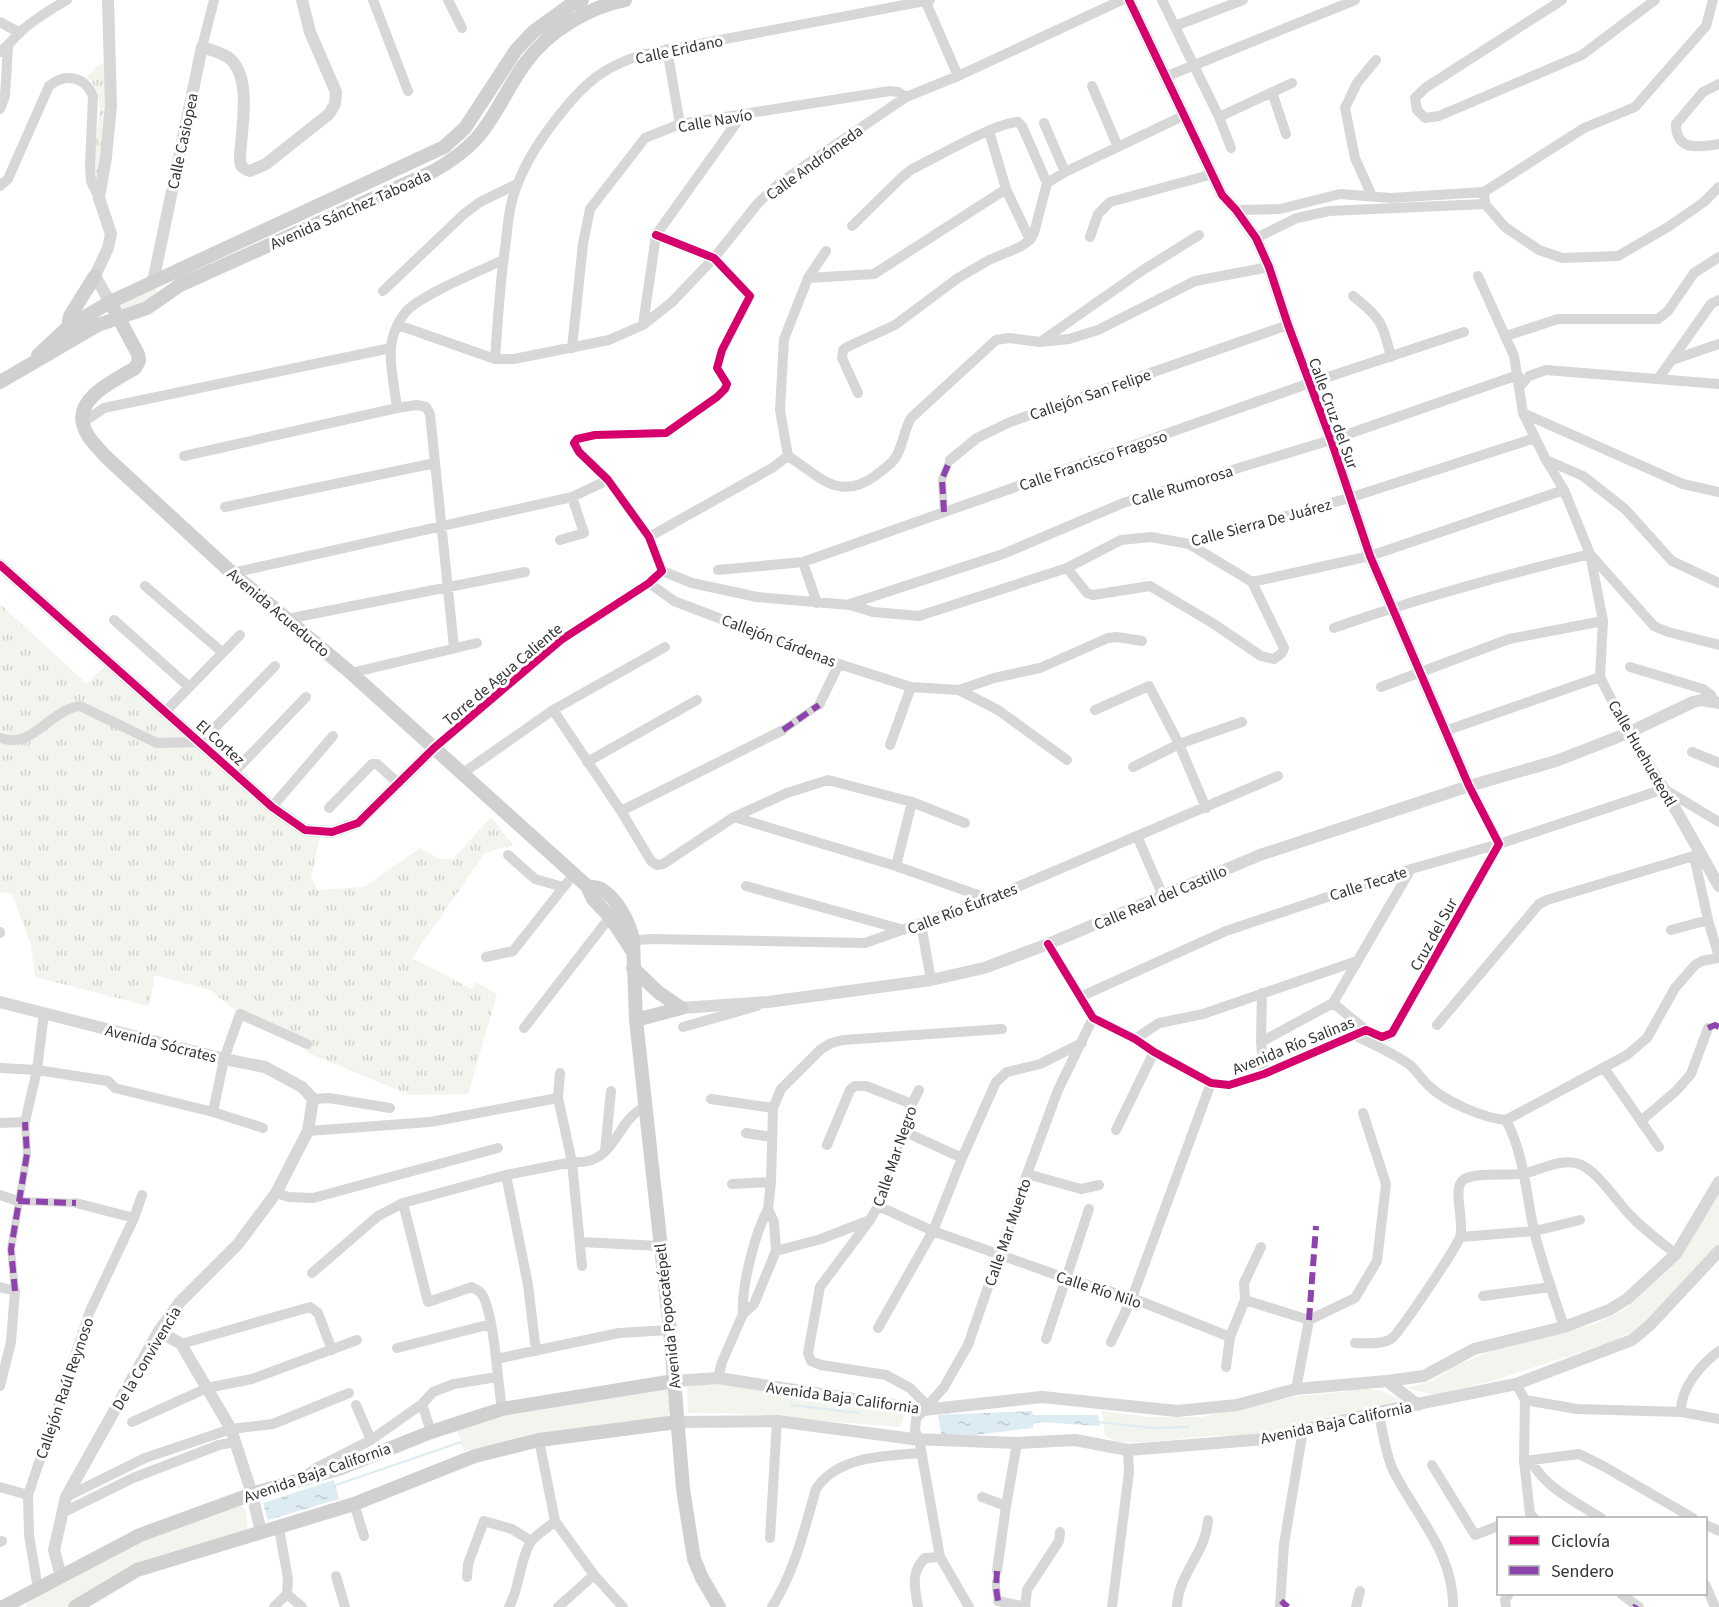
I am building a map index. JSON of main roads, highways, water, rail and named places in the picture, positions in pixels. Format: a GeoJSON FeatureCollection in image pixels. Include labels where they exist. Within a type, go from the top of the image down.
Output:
{"type":"FeatureCollection","features":[{"type":"Feature","properties":{"kind":"main road","name":"Avenida Sánchez Taboada"},"geometry":{"type":"LineString","coordinates":[[30,364],[68,327],[110,302],[444,147],[465,128],[516,50],[533,32],[569,6],[582,0]]}},
{"type":"Feature","properties":{"kind":"main road","name":"Avenida Sánchez Taboada"},"geometry":{"type":"LineString","coordinates":[[0,382],[98,325],[139,312],[180,285],[432,172],[454,159],[477,139],[526,61],[543,43],[576,19],[609,3],[625,0]]}},
{"type":"Feature","properties":{"kind":"main road"},"geometry":{"type":"LineString","coordinates":[[68,327],[70,316],[95,276]]}},
{"type":"Feature","properties":{"kind":"main road"},"geometry":{"type":"LineString","coordinates":[[153,282],[160,289],[160,299]]}},
{"type":"Feature","properties":{"kind":"main road"},"geometry":{"type":"LineString","coordinates":[[110,302],[119,318]]}},
{"type":"Feature","properties":{"kind":"main road","name":"Avenida Acueducto"},"geometry":{"type":"LineString","coordinates":[[119,318],[138,354],[139,361],[135,368],[93,396],[83,407],[82,423],[89,437],[105,456],[232,573],[351,673],[574,874],[631,944]]}},
{"type":"Feature","properties":{"kind":"main road","name":"Avenida Acueducto"},"geometry":{"type":"LineString","coordinates":[[586,886],[601,889],[619,908],[631,928],[636,1020]]}},
{"type":"Feature","properties":{"kind":"main road"},"geometry":{"type":"LineString","coordinates":[[633,968],[658,992],[681,1008],[636,1020]]}},
{"type":"Feature","properties":{"kind":"main road","name":"Avenida Popocatépetl"},"geometry":{"type":"LineString","coordinates":[[636,1020],[670,1330],[683,1489],[694,1559],[719,1607]]}},
{"type":"Feature","properties":{"kind":"main road","name":"Avenida Baja California"},"geometry":{"type":"LineString","coordinates":[[11,1605],[140,1535],[252,1494],[341,1468],[431,1432],[502,1410],[674,1381]]}},
{"type":"Feature","properties":{"kind":"main road","name":"Avenida Baja California"},"geometry":{"type":"LineString","coordinates":[[75,1607],[137,1570],[354,1504],[475,1456],[539,1440],[677,1422]]}},
{"type":"Feature","properties":{"kind":"water"},"geometry":{"type":"Polygon","coordinates":[[[1032,1411],[1033,1415],[1098,1415],[1100,1426],[1040,1422],[1033,1424],[1033,1428],[942,1439],[938,1415],[1032,1411]]]}},
{"type":"Feature","properties":{"kind":"water"},"geometry":{"type":"Polygon","coordinates":[[[334,1480],[339,1499],[268,1520],[263,1503],[334,1480]]]}},
{"type":"Feature","properties":{"kind":"waterway"},"geometry":{"type":"LineString","coordinates":[[791,1405],[859,1413]]}},
{"type":"Feature","properties":{"kind":"waterway"},"geometry":{"type":"LineString","coordinates":[[1099,1422],[1153,1428],[1189,1427]]}},
{"type":"Feature","properties":{"kind":"waterway"},"geometry":{"type":"LineString","coordinates":[[336,1485],[461,1442]]}},
{"type":"Feature","properties":{"kind":"tunnel"},"geometry":{"type":"LineString","coordinates":[[996,1579],[996,1588]]}}]}
